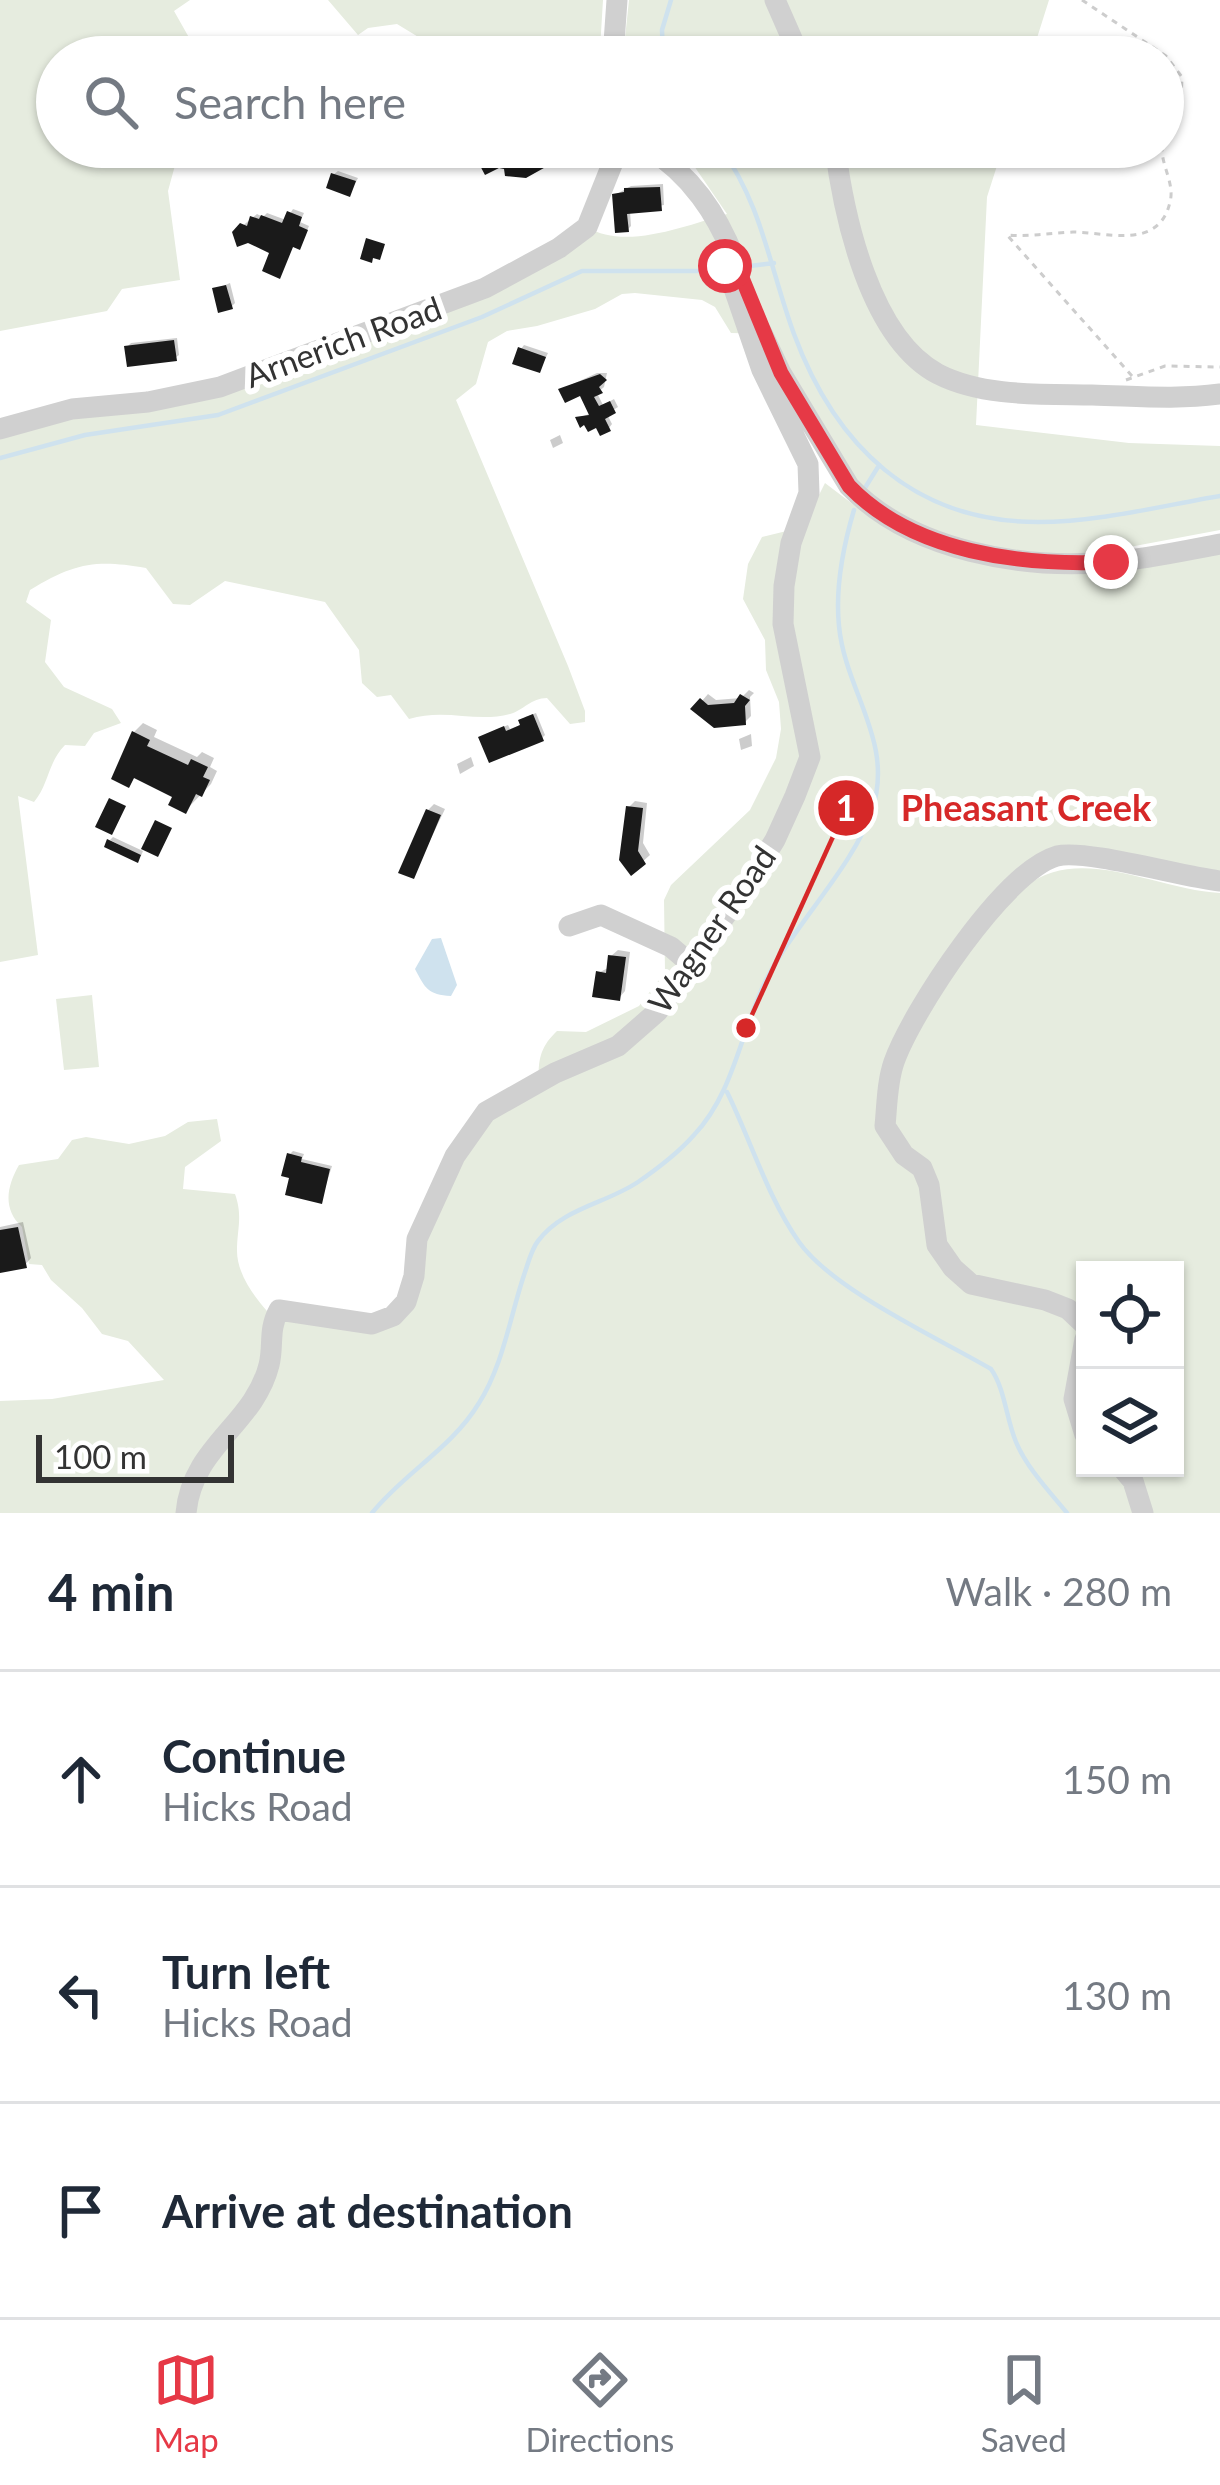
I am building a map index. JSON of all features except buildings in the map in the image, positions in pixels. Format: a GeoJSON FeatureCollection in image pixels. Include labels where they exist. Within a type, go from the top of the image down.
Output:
{"type":"FeatureCollection","features":[{"type":"Feature","properties":{"kind":"street"},"geometry":{"type":"LineString","coordinates":[[615,36],[616,0]]}},
{"type":"Feature","properties":{"kind":"street"},"geometry":{"type":"LineString","coordinates":[[775,0],[791,36]]}},
{"type":"Feature","properties":{"kind":"street","name":"Arnerich Road"},"geometry":{"type":"LineString","coordinates":[[0,429],[72,409],[166,399],[220,387],[485,288],[559,248],[586,227],[610,168]]}},
{"type":"Feature","properties":{"kind":"street"},"geometry":{"type":"LineString","coordinates":[[678,168],[717,220],[764,336],[801,408],[862,500],[895,521],[997,556],[1055,563],[1111,562],[1220,544]]}},
{"type":"Feature","properties":{"kind":"street"},"geometry":{"type":"LineString","coordinates":[[838,168],[842,202],[870,290],[900,341],[920,363],[959,382],[1050,397],[1167,399],[1220,394]]}},
{"type":"Feature","properties":{"kind":"street","name":"Wagner Road"},"geometry":{"type":"LineString","coordinates":[[186,1513],[188,1486],[243,1413],[269,1364],[270,1326],[279,1310],[373,1324],[393,1316],[406,1302],[417,1239],[455,1156],[486,1112],[555,1073],[619,1046],[658,1011],[775,840],[810,757],[783,624],[791,542],[809,493],[808,464],[762,370],[725,266],[731,251]]}},
{"type":"Feature","properties":{"kind":"street"},"geometry":{"type":"LineString","coordinates":[[1076,1316],[1046,1300],[970,1285],[953,1268],[937,1245],[929,1185],[922,1168],[904,1155],[885,1126],[893,1064],[952,961],[997,903],[1038,865],[1071,855],[1220,881]]}},
{"type":"Feature","properties":{"kind":"street"},"geometry":{"type":"LineString","coordinates":[[569,926],[601,915],[670,947],[692,965]]}},
{"type":"Feature","properties":{"kind":"street"},"geometry":{"type":"LineString","coordinates":[[1130,1477],[1143,1513]]}},
{"type":"Feature","properties":{"kind":"path"},"geometry":{"type":"LineString","coordinates":[[1082,0],[1136,36]]}},
{"type":"Feature","properties":{"kind":"path"},"geometry":{"type":"LineString","coordinates":[[1132,376],[1007,235],[1071,232],[1120,238],[1154,226],[1170,205],[1167,168]]}},
{"type":"Feature","properties":{"kind":"path"},"geometry":{"type":"LineString","coordinates":[[1092,395],[1165,366],[1220,367]]}},
{"type":"Feature","properties":{"kind":"shaded area"},"geometry":{"type":"Polygon","coordinates":[[[0,0],[190,0],[174,11],[188,36],[36,36],[36,168],[174,168],[168,191],[180,280],[122,289],[107,311],[0,331],[0,0]]]}},
{"type":"Feature","properties":{"kind":"shaded area"},"geometry":{"type":"Polygon","coordinates":[[[328,0],[603,0],[601,36],[417,36],[397,24],[368,28],[358,35],[328,0]]]}},
{"type":"Feature","properties":{"kind":"shaded area"},"geometry":{"type":"Polygon","coordinates":[[[629,0],[1049,0],[1038,36],[625,36],[629,0]]]}},
{"type":"Feature","properties":{"kind":"shaded area"},"geometry":{"type":"Polygon","coordinates":[[[695,168],[996,168],[987,197],[976,425],[1129,443],[1220,446],[1220,530],[1056,556],[998,553],[925,528],[866,495],[809,408],[773,334],[731,333],[715,307],[702,300],[622,294],[595,309],[507,331],[488,342],[476,384],[456,400],[568,666],[585,722],[570,724],[547,698],[497,716],[409,719],[391,695],[377,697],[362,683],[359,650],[325,602],[225,581],[190,605],[173,604],[146,568],[99,564],[60,574],[30,590],[26,602],[51,620],[45,662],[64,687],[112,709],[121,723],[94,733],[85,746],[65,745],[34,802],[18,796],[38,955],[0,962],[0,429],[148,402],[397,322],[587,227],[602,234],[637,236],[727,214],[695,168]]]}},
{"type":"Feature","properties":{"kind":"shaded area"},"geometry":{"type":"Polygon","coordinates":[[[825,483],[875,521],[966,559],[1220,552],[1220,874],[1075,846],[1025,887],[1069,869],[1094,869],[1220,893],[1220,1513],[0,1513],[0,1401],[52,1399],[164,1380],[128,1341],[102,1334],[42,1265],[29,1264],[22,1227],[9,1205],[9,1189],[19,1165],[58,1159],[72,1140],[86,1137],[129,1144],[165,1136],[188,1122],[217,1119],[221,1141],[185,1167],[183,1189],[235,1194],[238,1259],[262,1305],[267,1311],[388,1326],[461,1159],[489,1116],[539,1089],[540,1057],[557,1031],[586,1032],[639,1006],[665,972],[664,900],[671,885],[750,810],[776,758],[779,702],[766,670],[765,640],[743,599],[748,564],[762,537],[803,527],[825,483]]]}},
{"type":"Feature","properties":{"kind":"shaded area"},"geometry":{"type":"Polygon","coordinates":[[[92,995],[99,1067],[64,1070],[56,999],[92,995]]]}},
{"type":"Feature","properties":{"kind":"water"},"geometry":{"type":"Polygon","coordinates":[[[441,938],[457,985],[451,996],[428,989],[415,969],[432,939],[441,938]]]}},
{"type":"Feature","properties":{"kind":"waterway"},"geometry":{"type":"LineString","coordinates":[[662,36],[671,0]]}},
{"type":"Feature","properties":{"kind":"waterway"},"geometry":{"type":"LineString","coordinates":[[733,168],[756,214],[811,374],[856,442],[917,492],[993,518],[1038,522],[1106,516],[1220,496]]}},
{"type":"Feature","properties":{"kind":"waterway"},"geometry":{"type":"LineString","coordinates":[[750,266],[774,263]]}},
{"type":"Feature","properties":{"kind":"waterway"},"geometry":{"type":"LineString","coordinates":[[0,458],[85,435],[218,415],[482,317],[582,271],[718,271]]}},
{"type":"Feature","properties":{"kind":"waterway"},"geometry":{"type":"LineString","coordinates":[[863,491],[878,467]]}},
{"type":"Feature","properties":{"kind":"waterway"},"geometry":{"type":"LineString","coordinates":[[372,1513],[455,1434],[479,1403],[500,1357],[538,1241],[560,1221],[645,1177],[682,1148],[708,1118],[728,1081],[766,980],[864,831],[877,785],[877,762],[843,650],[838,611],[841,567],[854,510]]}},
{"type":"Feature","properties":{"kind":"waterway"},"geometry":{"type":"LineString","coordinates":[[727,1092],[769,1188],[799,1242],[861,1295],[991,1369],[1021,1452],[1067,1513]]}},
{"type":"Feature","properties":{"kind":"place","name":"Pheasant Creek"},"geometry":{"type":"Point","coordinates":[746,1028]}},
{"type":"Feature","properties":{"kind":"route"},"geometry":{"type":"LineString","coordinates":[[725,266],[731,251],[781,373],[862,500],[923,534],[997,556],[1055,563],[1111,562]]}}]}
